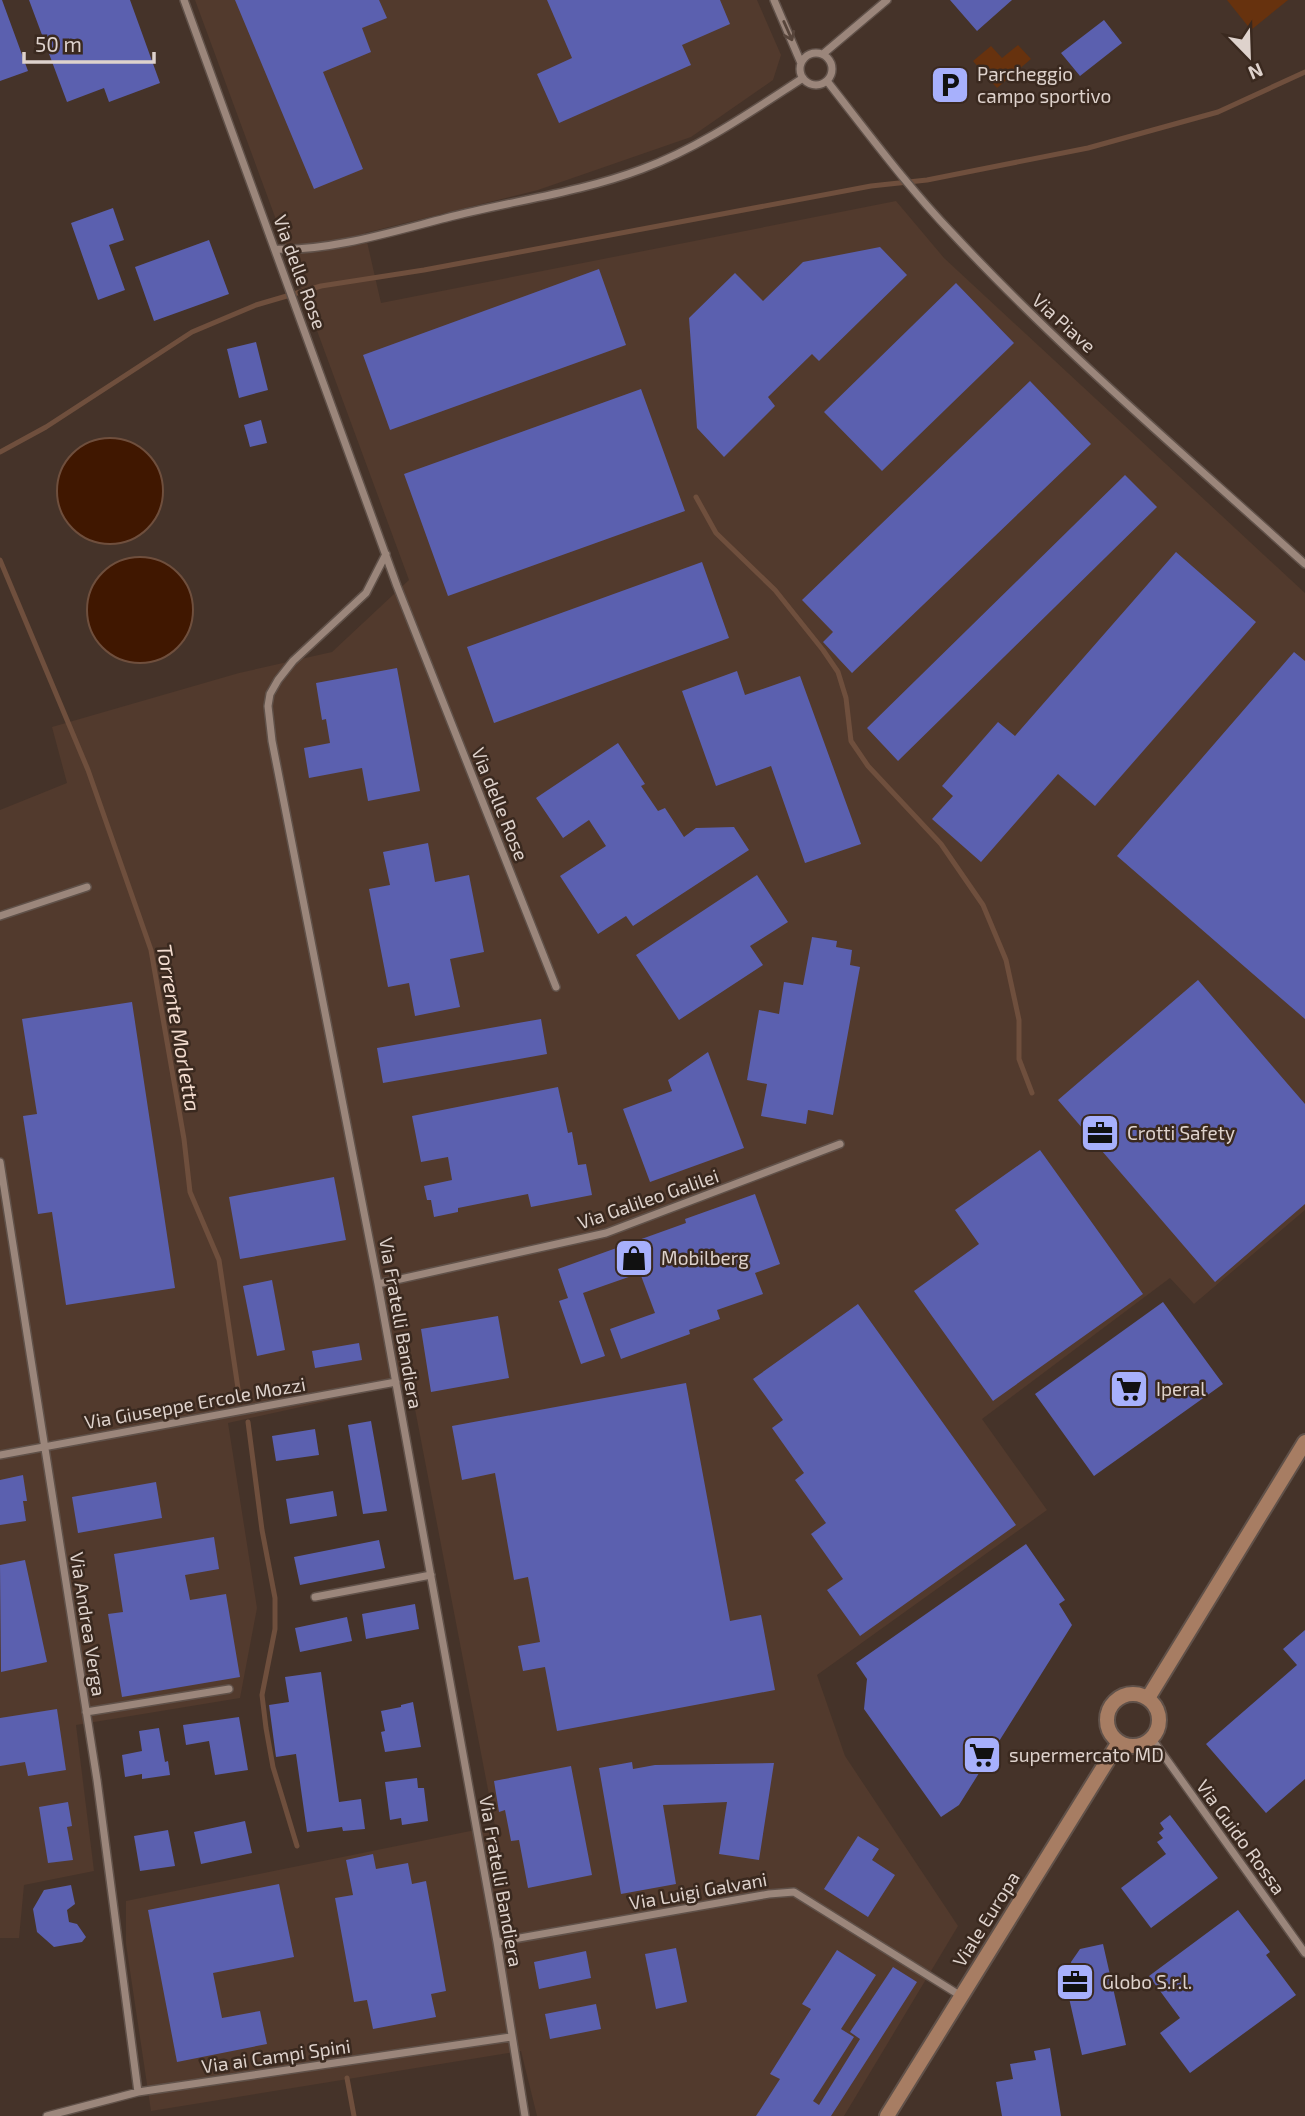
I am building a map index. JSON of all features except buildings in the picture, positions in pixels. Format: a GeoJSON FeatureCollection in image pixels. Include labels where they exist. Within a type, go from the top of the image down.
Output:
{"type":"FeatureCollection","features":[{"type":"Feature","properties":{"kind":"street","name":"Via delle Rose"},"geometry":{"type":"LineString","coordinates":[[184,0],[386,554],[556,987]]}},
{"type":"Feature","properties":{"kind":"street"},"geometry":{"type":"LineString","coordinates":[[774,0],[802,63]]}},
{"type":"Feature","properties":{"kind":"street"},"geometry":{"type":"LineString","coordinates":[[823,54],[833,66],[831,77],[817,85],[807,82],[800,68],[808,55],[823,54],[887,0]]}},
{"type":"Feature","properties":{"kind":"street"},"geometry":{"type":"LineString","coordinates":[[275,249],[295,250],[399,230],[593,184],[642,169],[689,148],[803,78]]}},
{"type":"Feature","properties":{"kind":"street","name":"Via Piave"},"geometry":{"type":"LineString","coordinates":[[827,81],[950,232],[1018,303],[1305,565]]}},
{"type":"Feature","properties":{"kind":"street","name":"Via Fratelli Bandiera"},"geometry":{"type":"LineString","coordinates":[[386,554],[366,593],[348,613],[293,661],[270,694],[268,706],[272,741],[396,1382],[497,1942],[525,2116]]}},
{"type":"Feature","properties":{"kind":"street"},"geometry":{"type":"LineString","coordinates":[[0,916],[87,887]]}},
{"type":"Feature","properties":{"kind":"street","name":"Via Galileo Galilei"},"geometry":{"type":"LineString","coordinates":[[378,1284],[606,1233],[841,1144]]}},
{"type":"Feature","properties":{"kind":"street","name":"Via Andrea Verga"},"geometry":{"type":"LineString","coordinates":[[0,1161],[86,1712],[138,2092]]}},
{"type":"Feature","properties":{"kind":"street","name":"Via Giuseppe Ercole Mozzi"},"geometry":{"type":"LineString","coordinates":[[0,1455],[396,1382]]}},
{"type":"Feature","properties":{"kind":"street"},"geometry":{"type":"LineString","coordinates":[[1148,1698],[1305,1442]]}},
{"type":"Feature","properties":{"kind":"street"},"geometry":{"type":"LineString","coordinates":[[315,1597],[431,1575]]}},
{"type":"Feature","properties":{"kind":"street"},"geometry":{"type":"LineString","coordinates":[[86,1712],[229,1689]]}},
{"type":"Feature","properties":{"kind":"street"},"geometry":{"type":"LineString","coordinates":[[1125,1695],[1148,1698],[1159,1714],[1158,1728],[1152,1739],[1136,1746],[1119,1742],[1112,1737],[1106,1720],[1112,1703],[1125,1695]]}},
{"type":"Feature","properties":{"kind":"street","name":"Via Guido Rossa"},"geometry":{"type":"LineString","coordinates":[[1152,1739],[1305,1952]]}},
{"type":"Feature","properties":{"kind":"street","name":"Viale Europa"},"geometry":{"type":"LineString","coordinates":[[887,2116],[1119,1742]]}},
{"type":"Feature","properties":{"kind":"street","name":"Via Luigi Galvani"},"geometry":{"type":"LineString","coordinates":[[497,1942],[769,1894],[794,1892],[961,1996]]}},
{"type":"Feature","properties":{"kind":"street","name":"Via ai Campi Spini"},"geometry":{"type":"LineString","coordinates":[[47,2116],[138,2092],[511,2037]]}},
{"type":"Feature","properties":{"kind":"shaded area"},"geometry":{"type":"Polygon","coordinates":[[[195,0],[757,0],[781,55],[773,80],[691,137],[538,190],[365,233],[381,303],[896,201],[944,258],[1305,593],[1305,1210],[1194,1304],[1170,1278],[982,1419],[1047,1510],[817,1675],[845,1756],[958,1926],[844,2116],[537,2116],[521,2051],[151,2111],[126,1944],[126,1901],[495,1826],[410,1383],[228,1423],[257,1608],[240,1698],[76,1725],[94,1871],[24,1885],[19,1938],[0,1938],[0,810],[67,783],[52,727],[239,673],[332,652],[409,580],[195,0]]]}},
{"type":"Feature","properties":{"kind":"shaded area"},"geometry":{"type":"Polygon","coordinates":[[[1227,0],[1288,0],[1251,30],[1227,0]]]}},
{"type":"Feature","properties":{"kind":"shaded area"},"geometry":{"type":"Polygon","coordinates":[[[1018,45],[1031,59],[997,88],[973,61],[991,46],[1002,58],[1018,45]]]}},
{"type":"Feature","properties":{"kind":"shaded area"},"geometry":{"type":"Polygon","coordinates":[[[110,438],[130,442],[147,454],[159,471],[163,491],[159,511],[147,528],[130,540],[110,544],[90,540],[73,528],[61,511],[57,491],[61,471],[73,454],[90,442],[110,438]]]}},
{"type":"Feature","properties":{"kind":"shaded area"},"geometry":{"type":"Polygon","coordinates":[[[140,557],[160,561],[177,573],[189,590],[193,610],[189,630],[177,647],[160,659],[140,663],[120,659],[103,647],[91,630],[87,610],[91,590],[103,573],[120,561],[140,557]]]}},
{"type":"Feature","properties":{"kind":"waterway"},"geometry":{"type":"LineString","coordinates":[[0,452],[46,427],[192,332],[256,305],[321,286],[424,270],[871,186],[927,180],[1088,148],[1218,112],[1305,72]]}},
{"type":"Feature","properties":{"kind":"waterway"},"geometry":{"type":"LineString","coordinates":[[696,497],[716,533],[775,590],[823,650],[838,672],[846,698],[851,741],[868,766],[941,844],[983,905],[1006,960],[1019,1020],[1019,1059],[1032,1093]]}},
{"type":"Feature","properties":{"kind":"waterway","name":"Torrente Morletta"},"geometry":{"type":"LineString","coordinates":[[0,560],[88,770],[151,950],[184,1139],[190,1192],[219,1260],[239,1395]]}},
{"type":"Feature","properties":{"kind":"waterway","name":"Torrente Morletta"},"geometry":{"type":"LineString","coordinates":[[248,1422],[262,1530],[275,1598],[275,1629],[262,1695],[273,1767],[297,1846]]}},
{"type":"Feature","properties":{"kind":"waterway","name":"Torrente Morletta"},"geometry":{"type":"LineString","coordinates":[[347,2078],[354,2116]]}},
{"type":"Feature","properties":{"kind":"place","name":"Parcheggio campo sportivo"},"geometry":{"type":"Point","coordinates":[950,85]}},
{"type":"Feature","properties":{"kind":"place","name":"Crotti Safety"},"geometry":{"type":"Point","coordinates":[1100,1133]}},
{"type":"Feature","properties":{"kind":"place","name":"Mobilberg"},"geometry":{"type":"Point","coordinates":[634,1258]}},
{"type":"Feature","properties":{"kind":"place","name":"Iperal"},"geometry":{"type":"Point","coordinates":[1129,1389]}},
{"type":"Feature","properties":{"kind":"place","name":"supermercato MD"},"geometry":{"type":"Point","coordinates":[982,1755]}},
{"type":"Feature","properties":{"kind":"place","name":"Globo S.r.l."},"geometry":{"type":"Point","coordinates":[1075,1982]}}]}
